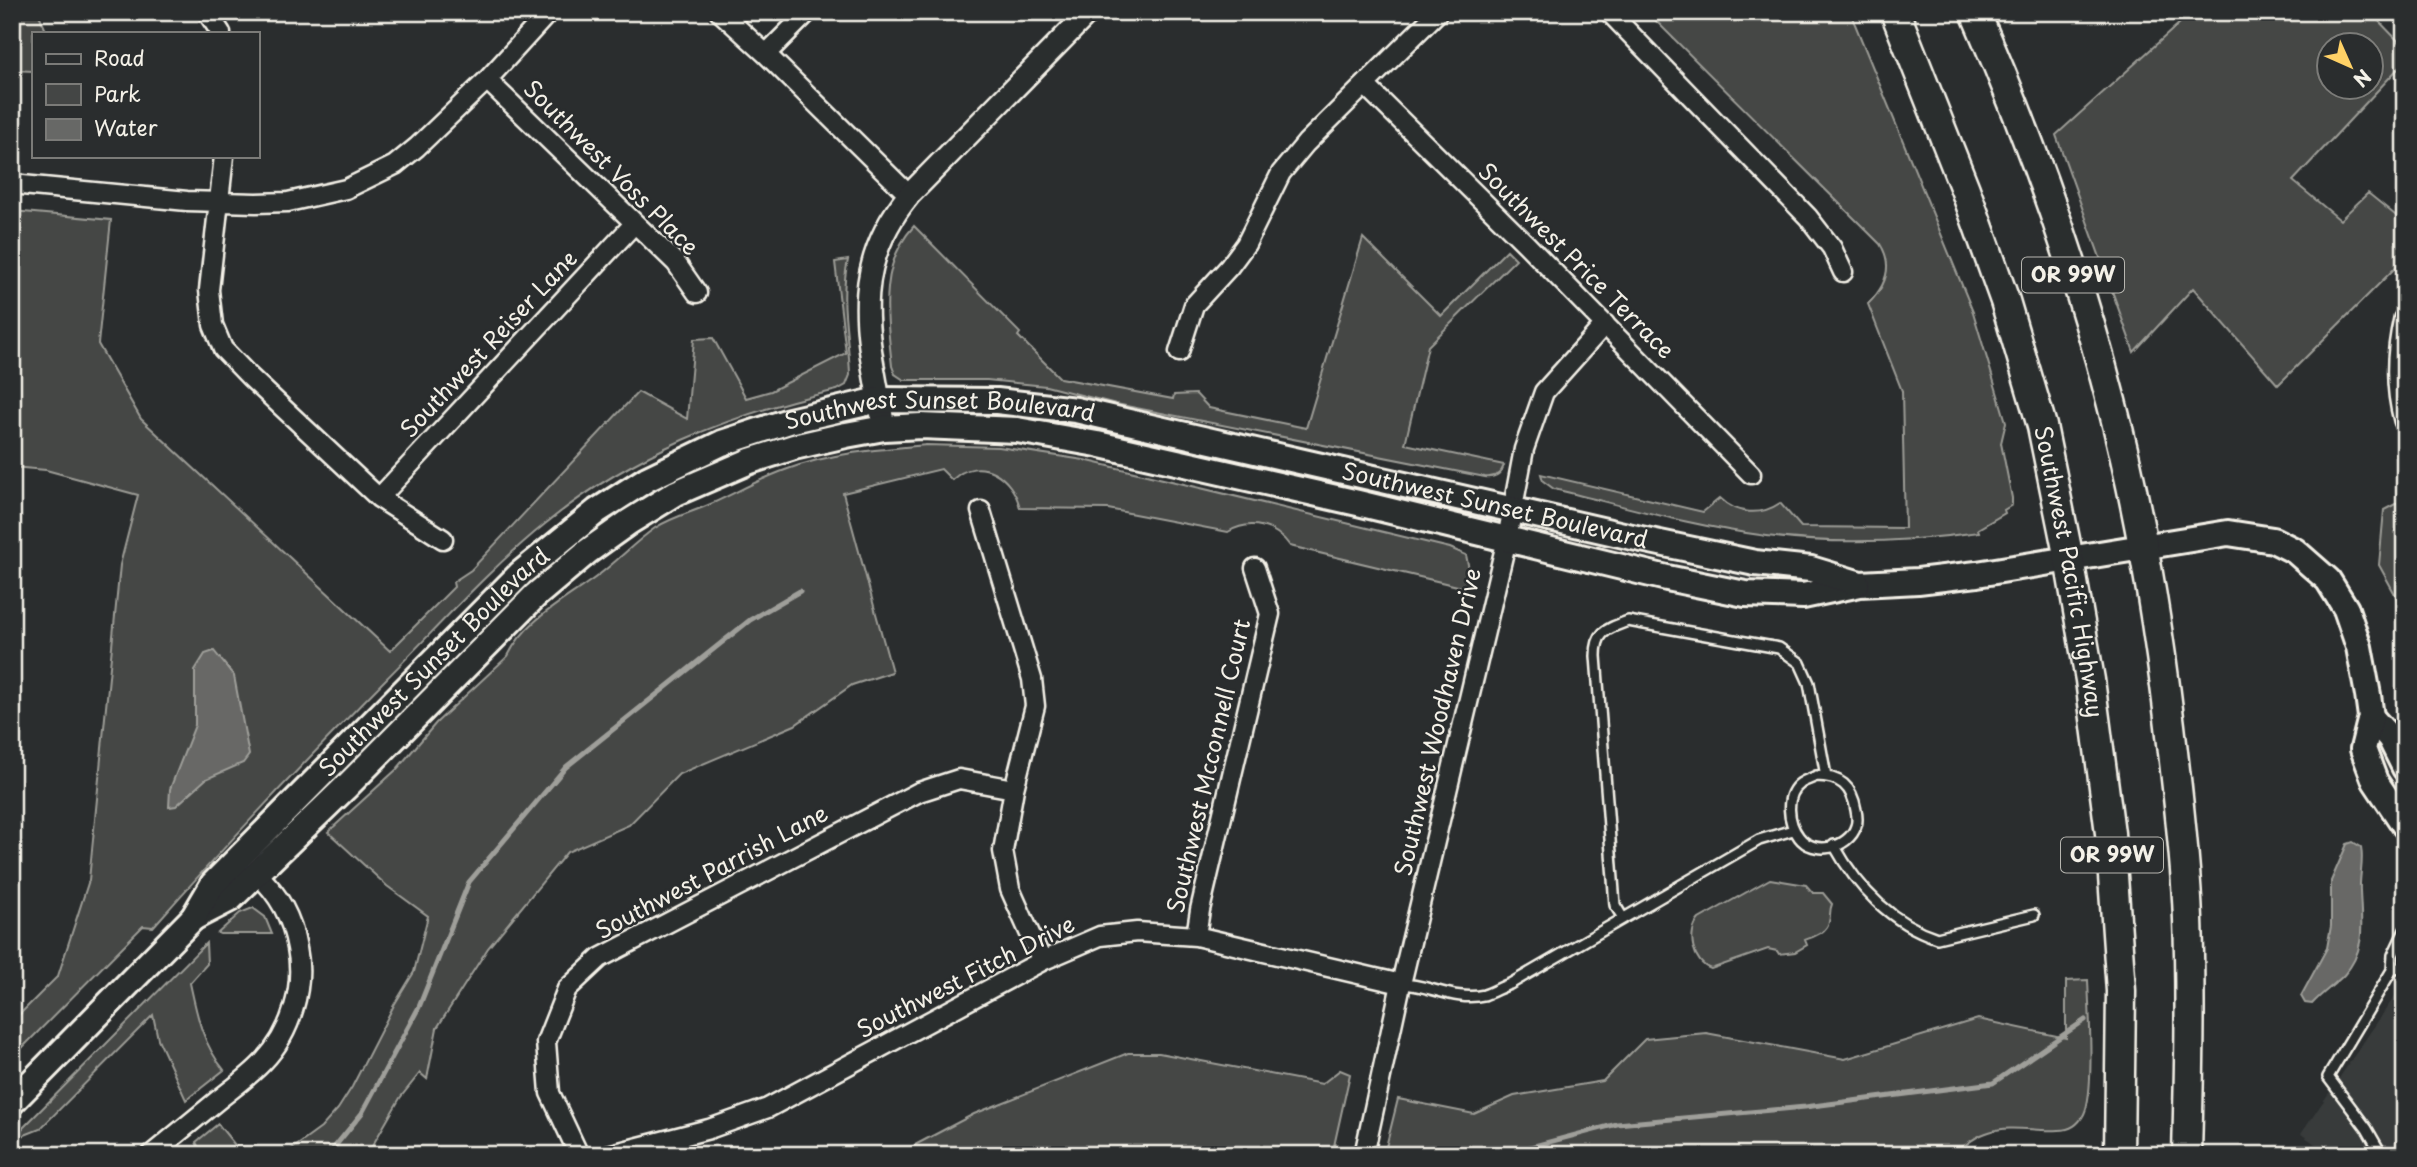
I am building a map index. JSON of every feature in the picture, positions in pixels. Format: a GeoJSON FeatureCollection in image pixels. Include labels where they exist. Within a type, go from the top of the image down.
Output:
{"type":"FeatureCollection","features":[{"type":"Feature","properties":{"kind":"highway","name":"Southwest Pacific Highway"},"geometry":{"type":"LineString","coordinates":[[1895,12],[1965,189],[2005,301],[2042,426],[2069,559],[2090,680],[2111,846],[2121,991],[2119,1155]]}},
{"type":"Feature","properties":{"kind":"highway","name":"OR 99W"},"geometry":{"type":"LineString","coordinates":[[1975,12],[2016,111],[2071,265],[2111,401],[2142,546],[2161,652],[2183,852],[2190,986],[2187,1155]]}},
{"type":"Feature","properties":{"kind":"main road","name":"Southwest Sunset Boulevard"},"geometry":{"type":"LineString","coordinates":[[12,1102],[193,918],[213,884],[521,573],[571,530],[647,479],[722,443],[789,421],[879,400],[997,401],[1076,410],[1755,563],[1811,569],[1860,584]]}},
{"type":"Feature","properties":{"kind":"main road","name":"Southwest Sunset Boulevard"},"geometry":{"type":"LineString","coordinates":[[193,918],[230,900],[347,786],[505,625],[597,544],[656,505],[731,468],[794,447],[884,428],[983,427],[1056,436],[1745,594],[1803,596],[1860,584],[1977,574],[2228,533],[2273,540],[2295,551],[2328,580],[2346,609],[2360,647],[2371,717]]}},
{"type":"Feature","properties":{"kind":"main road"},"geometry":{"type":"LineString","coordinates":[[2371,717],[2390,738],[2405,768]]}},
{"type":"Feature","properties":{"kind":"main road"},"geometry":{"type":"LineString","coordinates":[[2371,717],[2363,749],[2375,782],[2405,826]]}},
{"type":"Feature","properties":{"kind":"street"},"geometry":{"type":"LineString","coordinates":[[207,12],[220,32]]}},
{"type":"Feature","properties":{"kind":"street"},"geometry":{"type":"LineString","coordinates":[[12,184],[220,202],[288,202],[346,189],[395,165],[417,147],[487,80],[549,12]]}},
{"type":"Feature","properties":{"kind":"street"},"geometry":{"type":"LineString","coordinates":[[720,12],[909,195]]}},
{"type":"Feature","properties":{"kind":"street"},"geometry":{"type":"LineString","coordinates":[[766,54],[808,12]]}},
{"type":"Feature","properties":{"kind":"street"},"geometry":{"type":"LineString","coordinates":[[884,428],[868,324],[867,285],[870,268],[887,224],[909,195],[1089,12]]}},
{"type":"Feature","properties":{"kind":"street"},"geometry":{"type":"LineString","coordinates":[[1179,352],[1194,305],[1246,244],[1281,173],[1306,143],[1438,12]]}},
{"type":"Feature","properties":{"kind":"street"},"geometry":{"type":"LineString","coordinates":[[1609,12],[1808,217],[1832,248],[1843,272]]}},
{"type":"Feature","properties":{"kind":"street","name":"Southwest Voss Place"},"geometry":{"type":"LineString","coordinates":[[487,80],[676,263],[697,293]]}},
{"type":"Feature","properties":{"kind":"street","name":"Southwest Price Terrace"},"geometry":{"type":"LineString","coordinates":[[1365,85],[1751,474]]}},
{"type":"Feature","properties":{"kind":"street"},"geometry":{"type":"LineString","coordinates":[[224,158],[209,289],[213,325],[223,349],[379,498],[443,539]]}},
{"type":"Feature","properties":{"kind":"street","name":"Southwest Reiser Lane"},"geometry":{"type":"LineString","coordinates":[[379,498],[634,224]]}},
{"type":"Feature","properties":{"kind":"street"},"geometry":{"type":"LineString","coordinates":[[2405,319],[2398,362],[2405,420]]}},
{"type":"Feature","properties":{"kind":"street","name":"Southwest Woodhaven Drive"},"geometry":{"type":"LineString","coordinates":[[1364,1155],[1401,984],[1507,539],[1524,449],[1544,392],[1605,324]]}},
{"type":"Feature","properties":{"kind":"street"},"geometry":{"type":"LineString","coordinates":[[981,511],[1032,680],[1035,706],[1014,789],[1003,851],[1010,889],[1042,961]]}},
{"type":"Feature","properties":{"kind":"street","name":"Southwest Mcconnell Court"},"geometry":{"type":"LineString","coordinates":[[1196,936],[1270,614],[1255,568]]}},
{"type":"Feature","properties":{"kind":"street","name":"Southwest Parrish Lane"},"geometry":{"type":"LineString","coordinates":[[579,1155],[550,1093],[546,1042],[567,989],[600,958],[919,792],[959,779],[1014,789]]}},
{"type":"Feature","properties":{"kind":"street"},"geometry":{"type":"LineString","coordinates":[[151,1155],[263,1062],[281,1039],[293,1012],[299,986],[300,959],[295,934],[284,907],[271,886],[257,874]]}},
{"type":"Feature","properties":{"kind":"street","name":"Southwest Fitch Drive"},"geometry":{"type":"LineString","coordinates":[[608,1155],[709,1129],[768,1108],[1042,961],[1100,936],[1136,932],[1196,936],[1401,984]]}},
{"type":"Feature","properties":{"kind":"lane"},"geometry":{"type":"LineString","coordinates":[[1623,918],[1615,905],[1596,656],[1596,644],[1605,629],[1628,621],[1779,648],[1800,663],[1809,682],[1826,776]]}},
{"type":"Feature","properties":{"kind":"lane"},"geometry":{"type":"LineString","coordinates":[[1816,776],[1826,776],[1844,784],[1854,795],[1857,826],[1850,836],[1834,845],[1824,849],[1813,848],[1803,842],[1793,830],[1789,813],[1791,797],[1799,784],[1816,776]]}},
{"type":"Feature","properties":{"kind":"lane"},"geometry":{"type":"LineString","coordinates":[[1401,984],[1449,994],[1482,995],[1510,984],[1759,840],[1793,830]]}},
{"type":"Feature","properties":{"kind":"lane"},"geometry":{"type":"LineString","coordinates":[[1834,845],[1848,870],[1868,893],[1905,925],[1937,938],[2034,915]]}},
{"type":"Feature","properties":{"kind":"lane"},"geometry":{"type":"LineString","coordinates":[[2382,1155],[2367,1129],[2328,1077],[2392,970],[2393,955],[2405,930]]}},
{"type":"Feature","properties":{"kind":"lane"},"geometry":{"type":"LineString","coordinates":[[2392,970],[2405,966]]}},
{"type":"Feature","properties":{"kind":"shaded area"},"geometry":{"type":"Polygon","coordinates":[[[2405,981],[2405,1155],[2330,1155],[2301,1134],[2405,981]]]}},
{"type":"Feature","properties":{"kind":"green space"},"geometry":{"type":"Polygon","coordinates":[[[12,12],[38,12],[47,32],[32,32],[32,71],[12,70],[12,12]]]}},
{"type":"Feature","properties":{"kind":"green space"},"geometry":{"type":"Polygon","coordinates":[[[1647,12],[1850,12],[1973,312],[2006,422],[2001,443],[2012,505],[2004,510],[2005,513],[1978,529],[1979,532],[1873,541],[1820,541],[1767,536],[1660,516],[1554,489],[1543,481],[1541,474],[1703,512],[1720,498],[1734,508],[1749,512],[1765,510],[1780,503],[1801,527],[1905,528],[1902,391],[1868,304],[1879,291],[1886,276],[1886,260],[1880,244],[1647,12]]]}},
{"type":"Feature","properties":{"kind":"green space"},"geometry":{"type":"Polygon","coordinates":[[[2192,12],[2370,12],[2405,48],[2405,61],[2386,81],[2386,32],[2316,32],[2316,102],[2367,102],[2293,181],[2340,220],[2368,193],[2405,223],[2405,258],[2278,385],[2193,288],[2134,352],[2056,135],[2192,12]]]}},
{"type":"Feature","properties":{"kind":"green space"},"geometry":{"type":"Polygon","coordinates":[[[12,211],[111,220],[98,344],[141,419],[390,651],[454,587],[453,582],[471,570],[638,392],[687,419],[694,339],[713,338],[746,398],[771,391],[846,353],[835,262],[848,260],[844,304],[850,375],[846,385],[837,390],[720,424],[647,457],[578,499],[545,524],[483,580],[356,709],[153,927],[143,926],[12,1058],[12,1022],[58,976],[89,880],[120,565],[138,495],[46,470],[12,467],[12,211]]]}},
{"type":"Feature","properties":{"kind":"green space"},"geometry":{"type":"Polygon","coordinates":[[[914,226],[1020,333],[1018,336],[1060,378],[1173,399],[1174,395],[1196,394],[1209,408],[1306,428],[1363,238],[1441,316],[1507,250],[1516,259],[1428,346],[1405,444],[1504,465],[1503,468],[1497,475],[1485,477],[1116,404],[1046,386],[987,380],[904,380],[895,374],[892,366],[888,292],[895,257],[914,226]]]}},
{"type":"Feature","properties":{"kind":"green space"},"geometry":{"type":"Polygon","coordinates":[[[926,445],[999,447],[1084,460],[1450,548],[1466,555],[1470,574],[1466,588],[1290,546],[1277,533],[1262,526],[1245,526],[1228,532],[1108,509],[1020,508],[1003,478],[984,469],[963,472],[952,480],[941,469],[843,493],[892,672],[852,685],[795,725],[679,774],[629,825],[567,852],[488,948],[437,1028],[427,1079],[420,1073],[400,1098],[367,1155],[284,1155],[321,1128],[338,1109],[352,1087],[414,972],[428,916],[387,886],[328,832],[397,769],[436,723],[508,656],[533,623],[598,576],[655,528],[802,464],[855,453],[926,445]]]}},
{"type":"Feature","properties":{"kind":"green space"},"geometry":{"type":"Polygon","coordinates":[[[2405,499],[2405,625],[2396,596],[2379,565],[2384,510],[2405,499]]]}},
{"type":"Feature","properties":{"kind":"green space"},"geometry":{"type":"Polygon","coordinates":[[[1770,879],[1806,885],[1813,893],[1823,893],[1832,904],[1825,929],[1805,940],[1807,945],[1795,952],[1779,954],[1768,949],[1711,969],[1705,966],[1693,947],[1693,932],[1699,919],[1770,879]]]}},
{"type":"Feature","properties":{"kind":"green space"},"geometry":{"type":"Polygon","coordinates":[[[253,908],[265,917],[272,934],[218,933],[240,913],[253,908]]]}},
{"type":"Feature","properties":{"kind":"green space"},"geometry":{"type":"Polygon","coordinates":[[[206,943],[207,964],[190,983],[205,1039],[224,1070],[186,1100],[158,1039],[153,1015],[40,1129],[22,1136],[18,1133],[206,943]]]}},
{"type":"Feature","properties":{"kind":"green space"},"geometry":{"type":"Polygon","coordinates":[[[2088,980],[2090,1049],[2087,1103],[2080,1121],[2067,1129],[1997,1130],[1974,1139],[1953,1155],[1384,1155],[1398,1099],[1474,1114],[1514,1096],[1603,1081],[1645,1039],[1706,1033],[1845,1059],[1978,1019],[2066,1038],[2066,981],[2088,980]]]}},
{"type":"Feature","properties":{"kind":"green space"},"geometry":{"type":"Polygon","coordinates":[[[1128,1053],[1159,1053],[1322,1084],[1340,1070],[1350,1074],[1332,1155],[896,1155],[974,1114],[1128,1053]]]}},
{"type":"Feature","properties":{"kind":"green space"},"geometry":{"type":"Polygon","coordinates":[[[218,1124],[243,1155],[202,1155],[196,1142],[218,1124]]]}},
{"type":"Feature","properties":{"kind":"water"},"geometry":{"type":"Polygon","coordinates":[[[214,651],[234,676],[249,755],[243,763],[206,779],[176,806],[169,807],[170,789],[195,725],[195,670],[205,654],[214,651]]]}},
{"type":"Feature","properties":{"kind":"water"},"geometry":{"type":"Polygon","coordinates":[[[2353,842],[2361,847],[2362,853],[2361,935],[2356,956],[2344,975],[2312,1004],[2305,1003],[2301,996],[2327,948],[2331,926],[2331,881],[2347,844],[2353,842]]]}},
{"type":"Feature","properties":{"kind":"waterway"},"geometry":{"type":"LineString","coordinates":[[328,1155],[362,1113],[419,1007],[469,882],[566,767],[750,620],[800,591]]}},
{"type":"Feature","properties":{"kind":"waterway"},"geometry":{"type":"LineString","coordinates":[[2399,1015],[2405,1015]]}},
{"type":"Feature","properties":{"kind":"waterway"},"geometry":{"type":"LineString","coordinates":[[1500,1155],[1617,1124],[1805,1107],[1993,1083],[2085,1020]]}}]}
